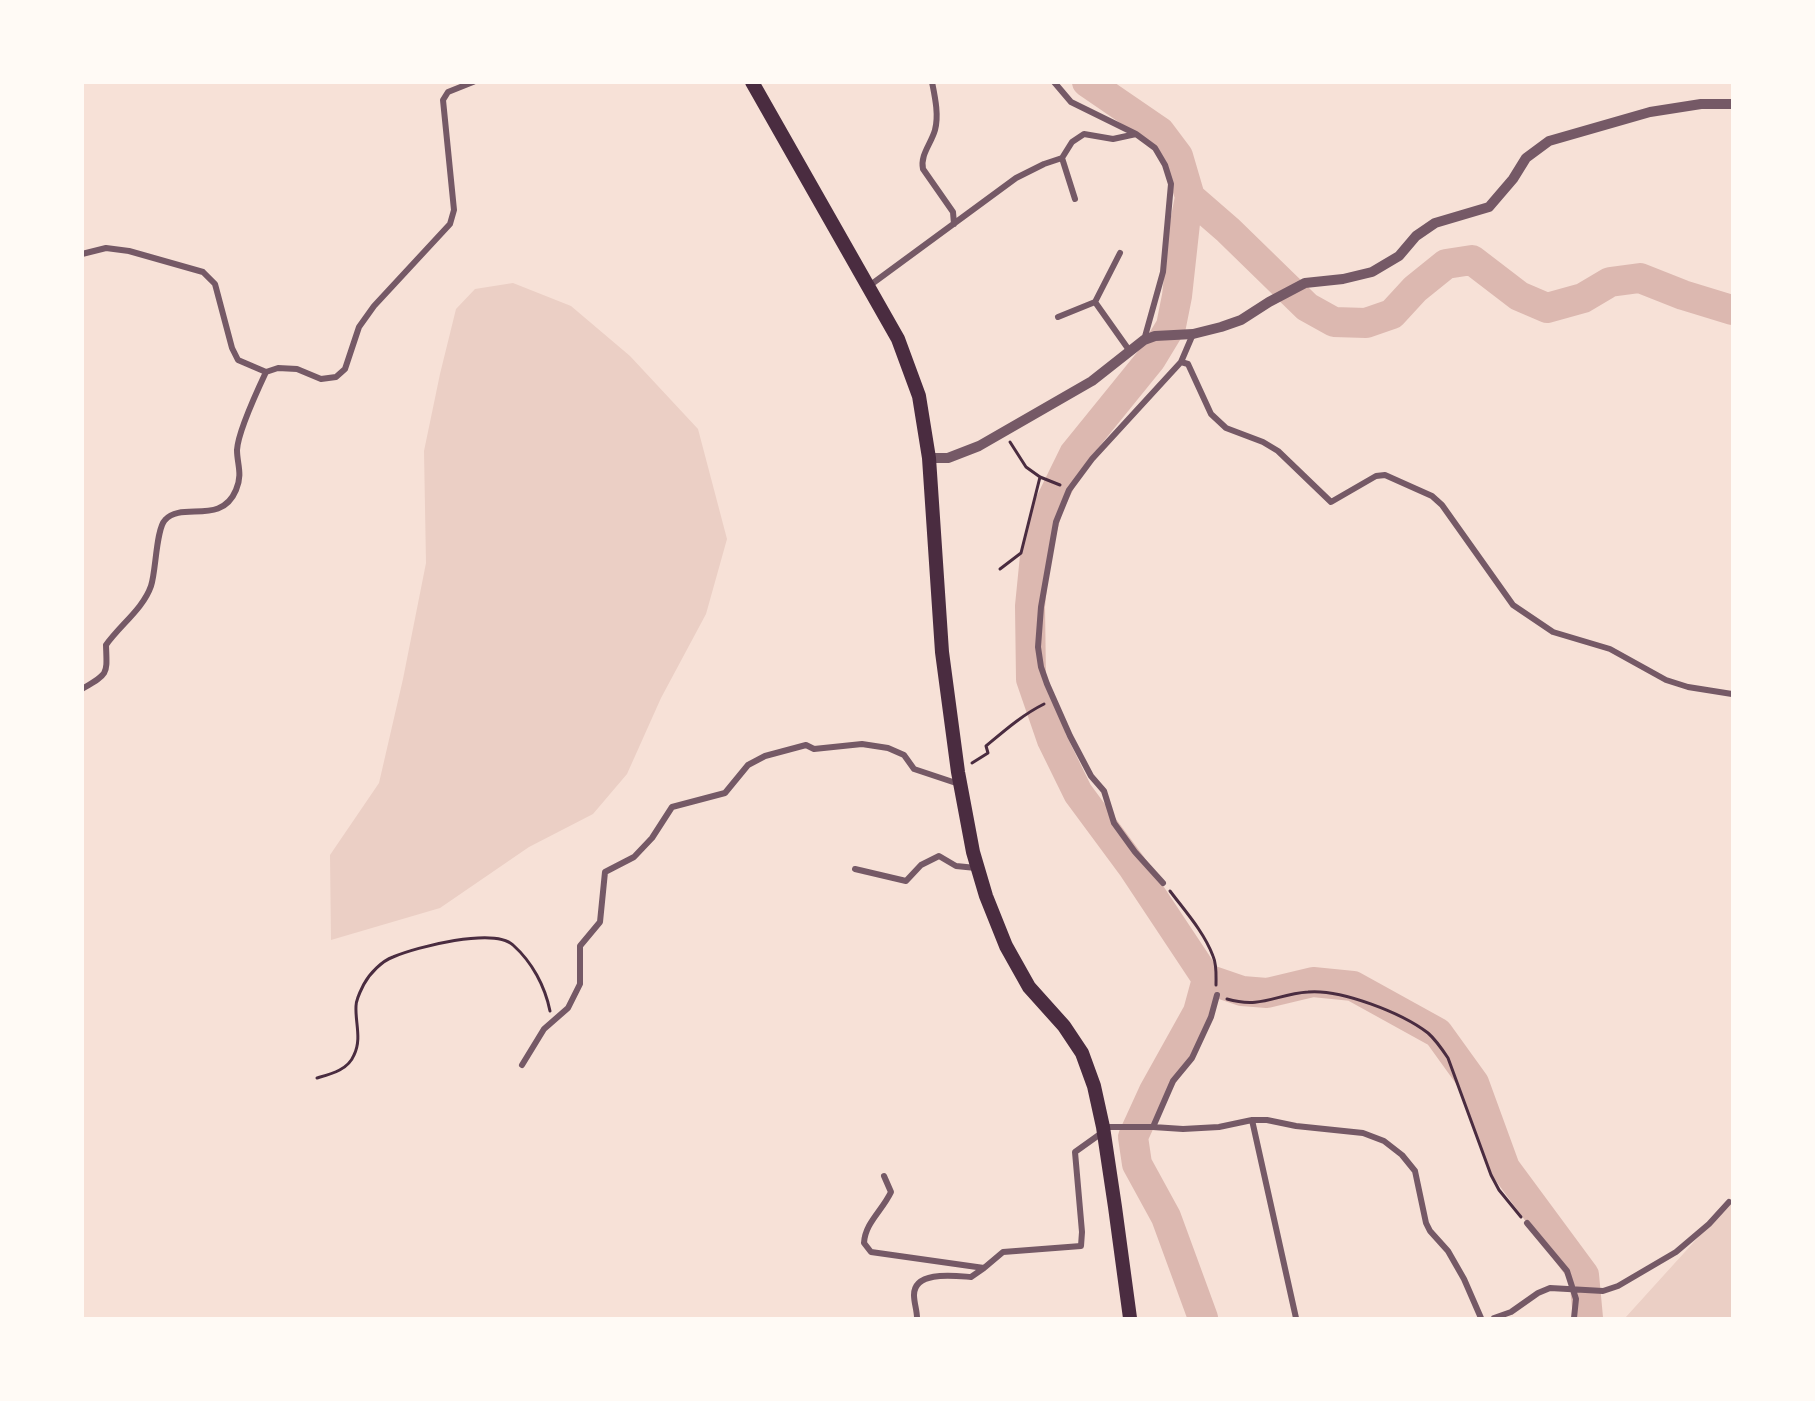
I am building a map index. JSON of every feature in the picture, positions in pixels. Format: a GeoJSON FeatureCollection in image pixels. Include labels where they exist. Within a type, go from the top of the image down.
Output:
{"type":"FeatureCollection","features":[{"type":"Feature","properties":{"kind":"main road"},"geometry":{"type":"LineString","coordinates":[[752,82],[898,339],[919,396],[929,458],[942,652],[959,778],[973,852],[986,896],[1006,946],[1029,987],[1064,1026],[1082,1053],[1094,1086],[1103,1130],[1130,1318]]}},
{"type":"Feature","properties":{"kind":"street"},"geometry":{"type":"LineString","coordinates":[[82,254],[106,248],[129,250],[203,272],[215,284],[232,348],[238,360],[266,372],[278,368],[297,369],[321,379],[336,377],[345,369],[359,327],[374,306],[450,224],[454,210],[442,100],[448,92],[473,82]]}},
{"type":"Feature","properties":{"kind":"street"},"geometry":{"type":"LineString","coordinates":[[932,82],[936,105],[936,128],[921,161],[923,169],[953,212],[954,224]]}},
{"type":"Feature","properties":{"kind":"street"},"geometry":{"type":"LineString","coordinates":[[1054,82],[1071,102],[1136,134],[1155,148],[1165,165],[1171,184],[1163,272],[1149,338]]}},
{"type":"Feature","properties":{"kind":"street"},"geometry":{"type":"LineString","coordinates":[[929,458],[948,458],[979,446],[1092,381],[1129,350],[1149,338],[1193,334],[1241,320],[1305,283],[1343,279],[1372,272],[1400,256],[1416,236],[1435,223],[1489,207],[1514,179],[1526,158],[1549,141],[1650,112],[1701,104],[1732,104]]}},
{"type":"Feature","properties":{"kind":"street"},"geometry":{"type":"LineString","coordinates":[[868,287],[1016,178],[1062,158],[1072,142],[1084,134],[1113,139],[1136,134]]}},
{"type":"Feature","properties":{"kind":"street"},"geometry":{"type":"LineString","coordinates":[[1062,158],[1075,199]]}},
{"type":"Feature","properties":{"kind":"street"},"geometry":{"type":"LineString","coordinates":[[1058,317],[1095,302],[1120,253]]}},
{"type":"Feature","properties":{"kind":"street"},"geometry":{"type":"LineString","coordinates":[[1095,302],[1129,350]]}},
{"type":"Feature","properties":{"kind":"street"},"geometry":{"type":"LineString","coordinates":[[1163,883],[1114,823],[1104,791],[1091,776],[1047,684],[1041,667],[1038,647],[1041,607],[1056,522],[1070,490],[1092,459],[1181,363],[1193,334]]}},
{"type":"Feature","properties":{"kind":"street"},"geometry":{"type":"LineString","coordinates":[[1181,363],[1188,364],[1211,414],[1226,428],[1263,442],[1278,451],[1331,502],[1376,476],[1384,475],[1423,491],[1442,505],[1513,605],[1553,632],[1610,649],[1666,680],[1688,687],[1732,694]]}},
{"type":"Feature","properties":{"kind":"street"},"geometry":{"type":"LineString","coordinates":[[82,689],[103,677],[107,671],[106,645],[145,598],[151,586],[163,522],[170,515],[214,511],[228,503],[237,489],[241,468],[237,449],[266,372]]}},
{"type":"Feature","properties":{"kind":"street"},"geometry":{"type":"LineString","coordinates":[[522,1065],[544,1029],[568,1008],[580,984],[580,946],[600,922],[605,872],[634,857],[652,838],[672,807],[725,792],[748,765],[765,756],[806,745],[814,749],[862,744],[888,748],[904,755],[914,769],[959,778]]}},
{"type":"Feature","properties":{"kind":"street"},"geometry":{"type":"LineString","coordinates":[[855,868],[906,881],[921,865],[939,856],[956,866],[978,868]]}},
{"type":"Feature","properties":{"kind":"street"},"geometry":{"type":"LineString","coordinates":[[1153,1127],[1173,1081],[1192,1058],[1211,1017],[1217,995]]}},
{"type":"Feature","properties":{"kind":"street"},"geometry":{"type":"LineString","coordinates":[[1252,1120],[1296,1318]]}},
{"type":"Feature","properties":{"kind":"street"},"geometry":{"type":"LineString","coordinates":[[917,1318],[914,1295],[916,1287],[922,1281],[941,1275],[971,1277],[1003,1252],[1081,1246],[1082,1232],[1075,1152],[1103,1130],[1219,1127],[1252,1120],[1362,1132],[1384,1141],[1402,1155],[1414,1171],[1426,1223],[1448,1251],[1464,1279],[1481,1318]]}},
{"type":"Feature","properties":{"kind":"street"},"geometry":{"type":"LineString","coordinates":[[884,1176],[891,1192],[885,1206],[865,1230],[864,1243],[871,1252],[984,1268]]}},
{"type":"Feature","properties":{"kind":"street"},"geometry":{"type":"LineString","coordinates":[[1494,1318],[1511,1312],[1538,1293],[1550,1288],[1603,1291],[1618,1286],[1676,1251],[1709,1224],[1729,1202]]}},
{"type":"Feature","properties":{"kind":"street"},"geometry":{"type":"LineString","coordinates":[[1527,1223],[1567,1271],[1576,1299],[1574,1318]]}},
{"type":"Feature","properties":{"kind":"path"},"geometry":{"type":"LineString","coordinates":[[1004,432],[1026,467],[1040,477],[1066,488]]}},
{"type":"Feature","properties":{"kind":"path"},"geometry":{"type":"LineString","coordinates":[[1000,569],[1022,553],[1040,477]]}},
{"type":"Feature","properties":{"kind":"path"},"geometry":{"type":"LineString","coordinates":[[959,778],[988,753],[986,746],[1032,711]]}},
{"type":"Feature","properties":{"kind":"path"},"geometry":{"type":"LineString","coordinates":[[1163,883],[1203,938],[1213,956],[1216,968],[1216,987]]}},
{"type":"Feature","properties":{"kind":"path"},"geometry":{"type":"LineString","coordinates":[[317,1078],[339,1072],[354,1057],[358,1036],[356,1004],[365,982],[377,968],[392,957],[424,947],[493,937],[512,943],[537,975],[548,1003],[552,1022]]}},
{"type":"Feature","properties":{"kind":"path"},"geometry":{"type":"LineString","coordinates":[[1217,995],[1243,1003],[1262,1002],[1310,991],[1333,994],[1374,1005],[1428,1033],[1448,1058],[1491,1175],[1499,1190],[1527,1223]]}},
{"type":"Feature","properties":{"kind":"shaded area"},"geometry":{"type":"Polygon","coordinates":[[[513,283],[571,306],[630,356],[698,429],[727,539],[706,614],[661,698],[627,774],[593,814],[529,847],[440,908],[331,940],[330,855],[379,783],[426,563],[424,451],[456,309],[475,289],[513,283]]]}},
{"type":"Feature","properties":{"kind":"shaded area"},"geometry":{"type":"Polygon","coordinates":[[[1732,1200],[1732,1318],[1625,1318],[1732,1200]]]}},
{"type":"Feature","properties":{"kind":"waterway"},"geometry":{"type":"LineString","coordinates":[[1087,82],[1160,132],[1178,156],[1190,197],[1171,326],[1151,359],[1074,454],[1048,507],[1035,556],[1030,606],[1031,679],[1052,740],[1078,793],[1132,866],[1207,979],[1242,991],[1267,993],[1313,982],[1353,986],[1438,1033],[1474,1083],[1505,1168],[1584,1275],[1588,1318]]}},
{"type":"Feature","properties":{"kind":"waterway"},"geometry":{"type":"LineString","coordinates":[[1190,197],[1228,230],[1307,307],[1334,322],[1366,323],[1392,314],[1415,289],[1446,264],[1472,260],[1519,296],[1547,308],[1583,298],[1610,282],[1640,278],[1683,295],[1732,310]]}},
{"type":"Feature","properties":{"kind":"waterway"},"geometry":{"type":"LineString","coordinates":[[1203,1318],[1166,1217],[1137,1164],[1133,1137],[1154,1091],[1198,1012],[1207,979]]}}]}
